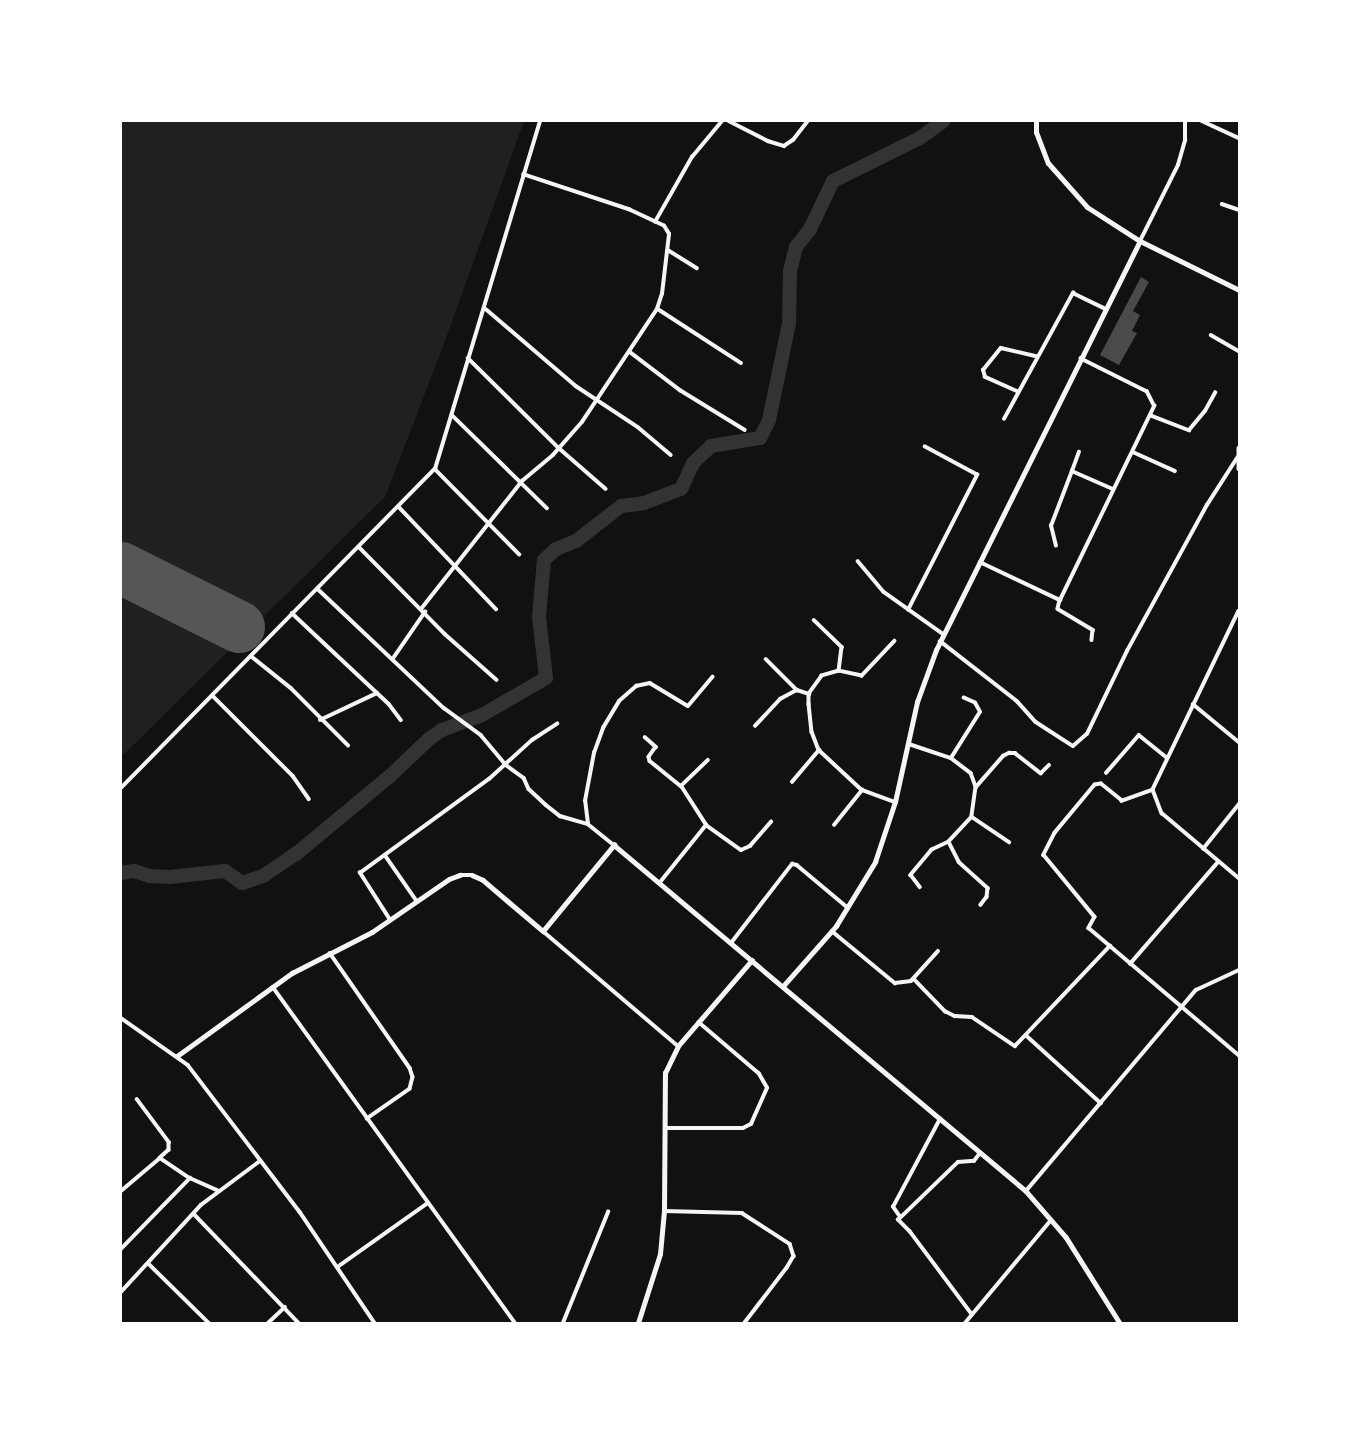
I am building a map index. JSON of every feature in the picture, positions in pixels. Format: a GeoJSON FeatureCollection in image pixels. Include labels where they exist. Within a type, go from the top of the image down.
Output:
{"type":"FeatureCollection","features":[{"type":"Feature","properties":{"kind":"main road"},"geometry":{"type":"LineString","coordinates":[[1036,121],[1042,149],[1059,178],[1087,207],[1140,241],[1239,290]]}},
{"type":"Feature","properties":{"kind":"street"},"geometry":{"type":"LineString","coordinates":[[121,788],[435,470],[468,358],[486,309],[540,121]]}},
{"type":"Feature","properties":{"kind":"street"},"geometry":{"type":"LineString","coordinates":[[655,222],[692,157],[722,121]]}},
{"type":"Feature","properties":{"kind":"street"},"geometry":{"type":"LineString","coordinates":[[729,121],[784,146],[793,140],[808,121]]}},
{"type":"Feature","properties":{"kind":"street"},"geometry":{"type":"LineString","coordinates":[[784,985],[849,908],[874,862],[895,802],[925,677],[940,641],[1178,165],[1185,140],[1185,121]]}},
{"type":"Feature","properties":{"kind":"street"},"geometry":{"type":"LineString","coordinates":[[1202,121],[1239,138]]}},
{"type":"Feature","properties":{"kind":"street"},"geometry":{"type":"LineString","coordinates":[[393,657],[423,611],[522,481],[559,448],[597,400],[657,309],[668,250],[668,230],[630,210],[524,175]]}},
{"type":"Feature","properties":{"kind":"street"},"geometry":{"type":"LineString","coordinates":[[1222,204],[1239,210]]}},
{"type":"Feature","properties":{"kind":"street"},"geometry":{"type":"LineString","coordinates":[[668,250],[697,268]]}},
{"type":"Feature","properties":{"kind":"street"},"geometry":{"type":"LineString","coordinates":[[1004,419],[1036,356],[1073,293],[1106,309]]}},
{"type":"Feature","properties":{"kind":"street"},"geometry":{"type":"LineString","coordinates":[[486,309],[576,386],[638,428],[671,456]]}},
{"type":"Feature","properties":{"kind":"street"},"geometry":{"type":"LineString","coordinates":[[657,309],[741,363]]}},
{"type":"Feature","properties":{"kind":"street"},"geometry":{"type":"LineString","coordinates":[[1211,335],[1239,351]]}},
{"type":"Feature","properties":{"kind":"street"},"geometry":{"type":"LineString","coordinates":[[1018,392],[985,377],[983,370],[1002,348],[1036,356]]}},
{"type":"Feature","properties":{"kind":"street"},"geometry":{"type":"LineString","coordinates":[[629,352],[680,390],[745,430]]}},
{"type":"Feature","properties":{"kind":"street"},"geometry":{"type":"LineString","coordinates":[[468,358],[559,448],[606,489]]}},
{"type":"Feature","properties":{"kind":"street"},"geometry":{"type":"LineString","coordinates":[[1081,359],[1147,392],[1154,406],[1152,415],[1060,600],[1058,609],[1093,630],[1092,640]]}},
{"type":"Feature","properties":{"kind":"street"},"geometry":{"type":"LineString","coordinates":[[1152,415],[1189,429],[1205,411],[1215,393]]}},
{"type":"Feature","properties":{"kind":"street"},"geometry":{"type":"LineString","coordinates":[[452,415],[547,508]]}},
{"type":"Feature","properties":{"kind":"street"},"geometry":{"type":"LineString","coordinates":[[908,610],[977,475],[925,447]]}},
{"type":"Feature","properties":{"kind":"street"},"geometry":{"type":"LineString","coordinates":[[940,641],[1017,701],[1036,722],[1073,746],[1087,734],[1127,650],[1207,505],[1237,458],[1239,449]]}},
{"type":"Feature","properties":{"kind":"street"},"geometry":{"type":"LineString","coordinates":[[1056,545],[1051,526],[1079,452]]}},
{"type":"Feature","properties":{"kind":"street"},"geometry":{"type":"LineString","coordinates":[[1133,452],[1175,471]]}},
{"type":"Feature","properties":{"kind":"street"},"geometry":{"type":"LineString","coordinates":[[1237,458],[1239,469]]}},
{"type":"Feature","properties":{"kind":"street"},"geometry":{"type":"LineString","coordinates":[[435,470],[519,554]]}},
{"type":"Feature","properties":{"kind":"street"},"geometry":{"type":"LineString","coordinates":[[1072,471],[1113,489]]}},
{"type":"Feature","properties":{"kind":"street"},"geometry":{"type":"LineString","coordinates":[[399,507],[496,609]]}},
{"type":"Feature","properties":{"kind":"street"},"geometry":{"type":"LineString","coordinates":[[359,547],[497,680]]}},
{"type":"Feature","properties":{"kind":"street"},"geometry":{"type":"LineString","coordinates":[[858,561],[884,592],[944,635]]}},
{"type":"Feature","properties":{"kind":"street"},"geometry":{"type":"LineString","coordinates":[[980,562],[1060,600]]}},
{"type":"Feature","properties":{"kind":"street"},"geometry":{"type":"LineString","coordinates":[[318,589],[444,708],[481,735],[506,765],[524,778],[529,789],[560,816],[588,824],[661,881],[1026,1191],[1052,1220],[1120,1323]]}},
{"type":"Feature","properties":{"kind":"street"},"geometry":{"type":"LineString","coordinates":[[1239,611],[1153,790],[1162,813],[1239,878]]}},
{"type":"Feature","properties":{"kind":"street"},"geometry":{"type":"LineString","coordinates":[[292,613],[377,693],[401,720]]}},
{"type":"Feature","properties":{"kind":"street"},"geometry":{"type":"LineString","coordinates":[[814,620],[842,647],[839,671]]}},
{"type":"Feature","properties":{"kind":"street"},"geometry":{"type":"LineString","coordinates":[[895,641],[867,673],[856,677],[839,671],[822,676],[809,694],[809,717],[819,750],[862,790],[895,802]]}},
{"type":"Feature","properties":{"kind":"street"},"geometry":{"type":"LineString","coordinates":[[251,656],[291,688],[320,720],[348,745]]}},
{"type":"Feature","properties":{"kind":"street"},"geometry":{"type":"LineString","coordinates":[[766,659],[797,690],[809,694]]}},
{"type":"Feature","properties":{"kind":"street"},"geometry":{"type":"LineString","coordinates":[[588,824],[585,801],[594,752],[603,728],[619,701],[636,686],[650,683],[688,706],[712,677]]}},
{"type":"Feature","properties":{"kind":"street"},"geometry":{"type":"LineString","coordinates":[[755,726],[780,699],[797,690]]}},
{"type":"Feature","properties":{"kind":"street"},"geometry":{"type":"LineString","coordinates":[[320,720],[377,693]]}},
{"type":"Feature","properties":{"kind":"street"},"geometry":{"type":"LineString","coordinates":[[213,696],[293,776],[309,799]]}},
{"type":"Feature","properties":{"kind":"street"},"geometry":{"type":"LineString","coordinates":[[951,758],[979,712],[975,703],[964,698]]}},
{"type":"Feature","properties":{"kind":"street"},"geometry":{"type":"LineString","coordinates":[[1193,704],[1239,742]]}},
{"type":"Feature","properties":{"kind":"street"},"geometry":{"type":"LineString","coordinates":[[390,920],[360,875],[506,765],[532,740],[557,724]]}},
{"type":"Feature","properties":{"kind":"street"},"geometry":{"type":"LineString","coordinates":[[1106,773],[1139,735],[1167,757]]}},
{"type":"Feature","properties":{"kind":"street"},"geometry":{"type":"LineString","coordinates":[[645,737],[656,747],[649,757],[650,761],[681,786],[706,825],[741,850],[750,846],[771,822]]}},
{"type":"Feature","properties":{"kind":"street"},"geometry":{"type":"LineString","coordinates":[[909,744],[951,758],[971,773],[976,787],[972,817],[949,842],[932,850],[911,875],[920,887]]}},
{"type":"Feature","properties":{"kind":"street"},"geometry":{"type":"LineString","coordinates":[[792,782],[819,750]]}},
{"type":"Feature","properties":{"kind":"street"},"geometry":{"type":"LineString","coordinates":[[976,787],[1003,756],[1009,753],[1015,753],[1041,773],[1049,765]]}},
{"type":"Feature","properties":{"kind":"street"},"geometry":{"type":"LineString","coordinates":[[681,786],[708,760]]}},
{"type":"Feature","properties":{"kind":"street"},"geometry":{"type":"LineString","coordinates":[[1153,790],[1122,801],[1101,784],[1095,785],[1055,833],[1044,853],[1063,875],[1077,898],[1095,917],[1089,928],[1180,1008],[1239,1055]]}},
{"type":"Feature","properties":{"kind":"street"},"geometry":{"type":"LineString","coordinates":[[834,825],[862,790]]}},
{"type":"Feature","properties":{"kind":"street"},"geometry":{"type":"LineString","coordinates":[[1203,849],[1239,804]]}},
{"type":"Feature","properties":{"kind":"street"},"geometry":{"type":"LineString","coordinates":[[972,817],[1009,842]]}},
{"type":"Feature","properties":{"kind":"street"},"geometry":{"type":"LineString","coordinates":[[661,881],[706,825]]}},
{"type":"Feature","properties":{"kind":"street"},"geometry":{"type":"LineString","coordinates":[[949,842],[959,862],[988,888],[981,905]]}},
{"type":"Feature","properties":{"kind":"street"},"geometry":{"type":"LineString","coordinates":[[543,931],[614,845]]}},
{"type":"Feature","properties":{"kind":"street"},"geometry":{"type":"LineString","coordinates":[[385,855],[417,901]]}},
{"type":"Feature","properties":{"kind":"street"},"geometry":{"type":"LineString","coordinates":[[1130,964],[1218,861]]}},
{"type":"Feature","properties":{"kind":"street"},"geometry":{"type":"LineString","coordinates":[[731,943],[792,864],[797,865],[849,908]]}},
{"type":"Feature","properties":{"kind":"street"},"geometry":{"type":"LineString","coordinates":[[177,1056],[272,986],[329,952],[361,938],[449,879],[472,875],[543,931],[678,1046]]}},
{"type":"Feature","properties":{"kind":"street"},"geometry":{"type":"LineString","coordinates":[[832,931],[895,983],[914,979],[938,951]]}},
{"type":"Feature","properties":{"kind":"street"},"geometry":{"type":"LineString","coordinates":[[914,979],[945,1011],[955,1016],[972,1017],[1009,1045],[1017,1046],[1110,946]]}},
{"type":"Feature","properties":{"kind":"street"},"geometry":{"type":"LineString","coordinates":[[329,952],[410,1068],[413,1077],[410,1089],[367,1119]]}},
{"type":"Feature","properties":{"kind":"street"},"geometry":{"type":"LineString","coordinates":[[638,1323],[660,1254],[664,1211],[666,1073],[678,1046],[752,960]]}},
{"type":"Feature","properties":{"kind":"street"},"geometry":{"type":"LineString","coordinates":[[1026,1191],[1180,1008],[1203,985],[1239,970]]}},
{"type":"Feature","properties":{"kind":"street"},"geometry":{"type":"LineString","coordinates":[[272,986],[515,1323]]}},
{"type":"Feature","properties":{"kind":"street"},"geometry":{"type":"LineString","coordinates":[[121,1018],[177,1056],[201,1083],[339,1266],[375,1323]]}},
{"type":"Feature","properties":{"kind":"street"},"geometry":{"type":"LineString","coordinates":[[664,1128],[743,1128],[751,1124],[767,1088],[759,1074],[699,1023]]}},
{"type":"Feature","properties":{"kind":"street"},"geometry":{"type":"LineString","coordinates":[[1027,1036],[1101,1103]]}},
{"type":"Feature","properties":{"kind":"street"},"geometry":{"type":"LineString","coordinates":[[121,1191],[169,1150],[169,1142],[137,1099]]}},
{"type":"Feature","properties":{"kind":"street"},"geometry":{"type":"LineString","coordinates":[[900,1217],[893,1206],[940,1118]]}},
{"type":"Feature","properties":{"kind":"street"},"geometry":{"type":"LineString","coordinates":[[972,1315],[910,1232],[898,1222],[900,1217],[958,1162],[974,1161],[981,1153]]}},
{"type":"Feature","properties":{"kind":"street"},"geometry":{"type":"LineString","coordinates":[[160,1158],[190,1178],[218,1191]]}},
{"type":"Feature","properties":{"kind":"street"},"geometry":{"type":"LineString","coordinates":[[121,1293],[218,1191],[260,1161]]}},
{"type":"Feature","properties":{"kind":"street"},"geometry":{"type":"LineString","coordinates":[[121,1249],[190,1178]]}},
{"type":"Feature","properties":{"kind":"street"},"geometry":{"type":"LineString","coordinates":[[339,1266],[428,1203]]}},
{"type":"Feature","properties":{"kind":"street"},"geometry":{"type":"LineString","coordinates":[[664,1211],[742,1213],[790,1244],[794,1256],[788,1268],[745,1323]]}},
{"type":"Feature","properties":{"kind":"street"},"geometry":{"type":"LineString","coordinates":[[563,1323],[608,1212]]}},
{"type":"Feature","properties":{"kind":"street"},"geometry":{"type":"LineString","coordinates":[[194,1214],[299,1323]]}},
{"type":"Feature","properties":{"kind":"street"},"geometry":{"type":"LineString","coordinates":[[965,1323],[1052,1220]]}},
{"type":"Feature","properties":{"kind":"street"},"geometry":{"type":"LineString","coordinates":[[149,1264],[209,1323]]}},
{"type":"Feature","properties":{"kind":"street"},"geometry":{"type":"LineString","coordinates":[[268,1323],[285,1307]]}},
{"type":"Feature","properties":{"kind":"shaded area"},"geometry":{"type":"Polygon","coordinates":[[[121,121],[524,121],[445,341],[385,497],[121,757],[121,121]]]}},
{"type":"Feature","properties":{"kind":"building"},"geometry":{"type":"Polygon","coordinates":[[[1141,277],[1149,282],[1133,311],[1140,315],[1132,331],[1137,333],[1119,365],[1100,355],[1141,277]]]}},
{"type":"Feature","properties":{"kind":"waterway"},"geometry":{"type":"LineString","coordinates":[[121,873],[134,871],[149,876],[170,877],[225,871],[242,883],[263,876],[296,854],[390,776],[429,739],[442,730],[482,715],[546,678],[539,617],[544,560],[556,549],[576,541],[621,506],[644,503],[681,489],[693,463],[711,446],[760,438],[769,420],[789,323],[790,271],[796,247],[810,229],[833,181],[920,138],[943,121]]}},
{"type":"Feature","properties":{"kind":"runway"},"geometry":{"type":"LineString","coordinates":[[121,568],[239,627]]}}]}
